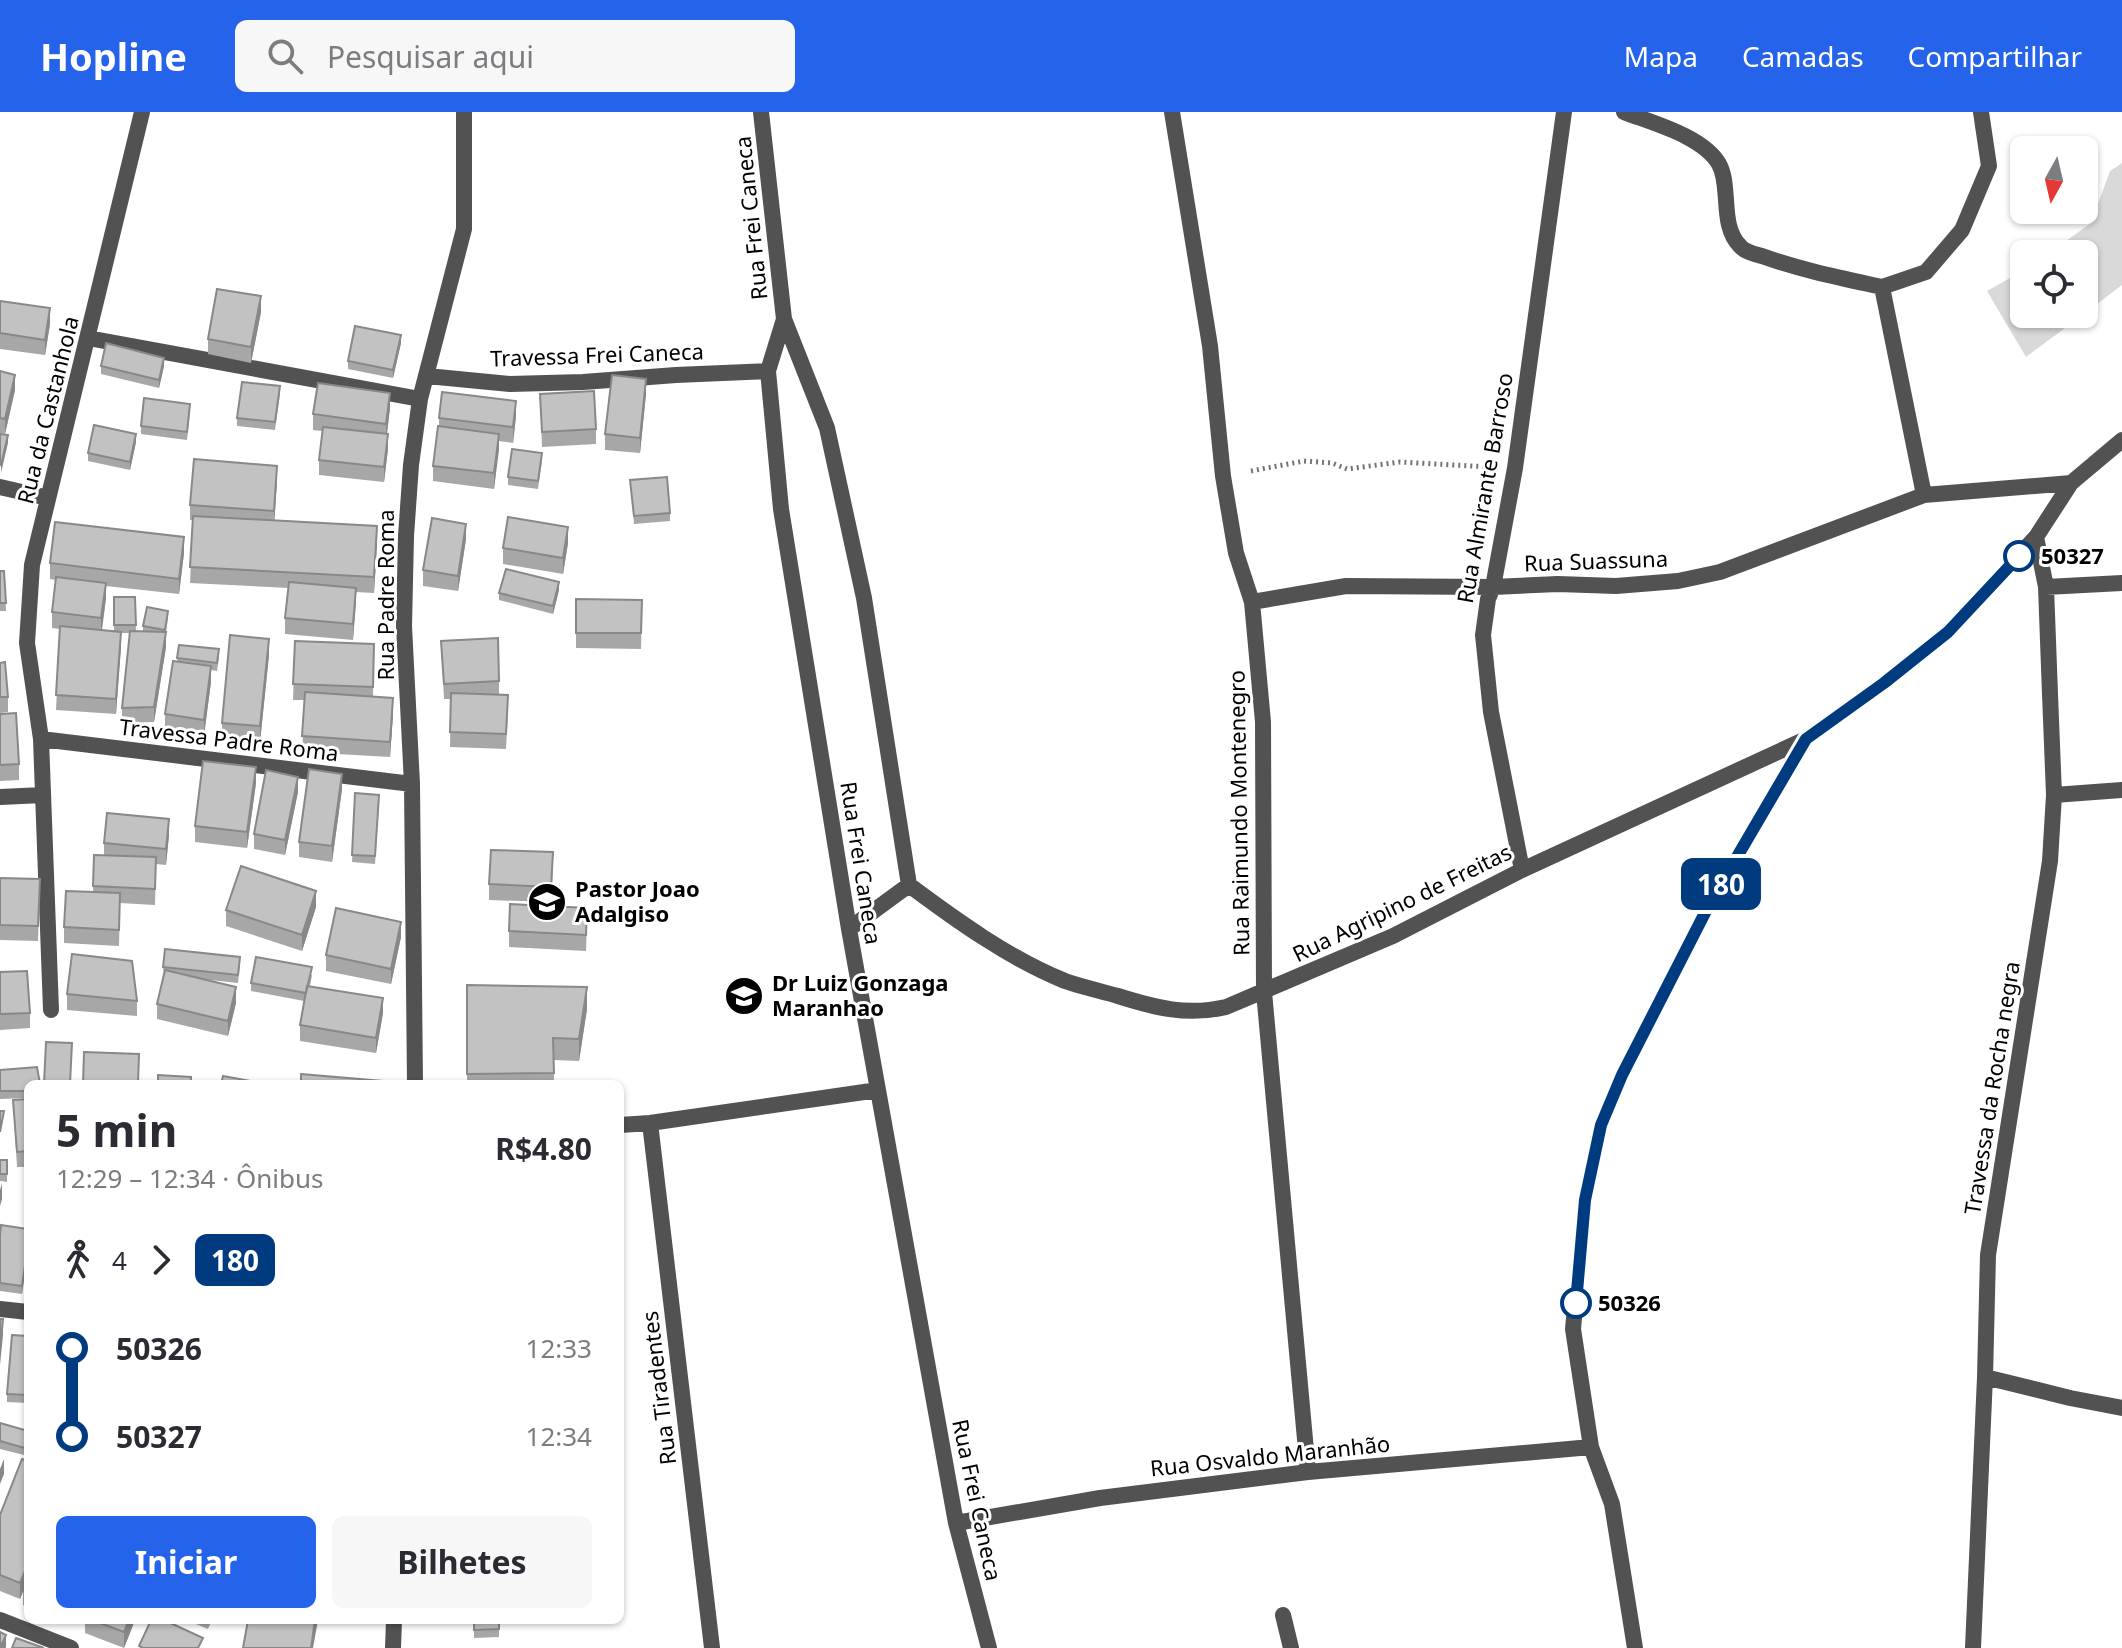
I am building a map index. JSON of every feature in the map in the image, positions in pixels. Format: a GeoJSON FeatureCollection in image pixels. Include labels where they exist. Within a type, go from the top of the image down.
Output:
{"type":"FeatureCollection","features":[{"type":"Feature","properties":{"kind":"street","name":"Rua da Castanhola"},"geometry":{"type":"LineString","coordinates":[[51,1010],[41,739],[27,643],[32,565],[142,112]]}},
{"type":"Feature","properties":{"kind":"street","name":"Rua Padre Roma"},"geometry":{"type":"LineString","coordinates":[[415,1080],[412,784],[404,626],[406,551],[411,465],[420,399],[464,229],[464,112]]}},
{"type":"Feature","properties":{"kind":"street","name":"Rua Frei Caneca"},"geometry":{"type":"LineString","coordinates":[[761,112],[784,319],[827,428],[864,598],[909,885]]}},
{"type":"Feature","properties":{"kind":"street","name":"Rua Raimundo Montenegro"},"geometry":{"type":"LineString","coordinates":[[1172,112],[1210,346],[1223,476],[1236,553],[1252,602],[1263,722],[1264,992],[1308,1472]]}},
{"type":"Feature","properties":{"kind":"street","name":"Rua Almirante Barroso"},"geometry":{"type":"LineString","coordinates":[[1522,870],[1491,712],[1483,635],[1515,468],[1564,112]]}},
{"type":"Feature","properties":{"kind":"street"},"geometry":{"type":"LineString","coordinates":[[1624,112],[1683,135],[1709,151],[1723,174],[1730,231],[1740,247],[1823,274],[1882,287],[1926,272],[1962,230],[1989,166],[1981,112]]}},
{"type":"Feature","properties":{"kind":"street"},"geometry":{"type":"LineString","coordinates":[[1882,287],[1924,495]]}},
{"type":"Feature","properties":{"kind":"street","name":"Rua Frei Caneca"},"geometry":{"type":"LineString","coordinates":[[784,319],[768,371],[781,509],[849,929],[956,1523],[989,1648]]}},
{"type":"Feature","properties":{"kind":"street"},"geometry":{"type":"LineString","coordinates":[[88,338],[420,399]]}},
{"type":"Feature","properties":{"kind":"street","name":"Travessa Frei Caneca"},"geometry":{"type":"LineString","coordinates":[[427,376],[510,384],[768,371]]}},
{"type":"Feature","properties":{"kind":"street","name":"Rua Agripino de Freitas"},"geometry":{"type":"LineString","coordinates":[[909,885],[1001,949],[1065,980],[1140,1003],[1187,1012],[1226,1007],[1393,936],[1522,870],[1806,739],[1948,632],[2036,537],[2071,483],[2122,440]]}},
{"type":"Feature","properties":{"kind":"street","name":"Rua Suassuna"},"geometry":{"type":"LineString","coordinates":[[1252,602],[1346,586],[1616,586],[1678,581],[1720,572],[1924,495],[2071,483]]}},
{"type":"Feature","properties":{"kind":"street"},"geometry":{"type":"LineString","coordinates":[[0,487],[48,498]]}},
{"type":"Feature","properties":{"kind":"street","name":"Travessa da Rocha negra"},"geometry":{"type":"LineString","coordinates":[[1973,1648],[1988,1255],[2050,861],[2054,795],[2046,587],[2036,537]]}},
{"type":"Feature","properties":{"kind":"street"},"geometry":{"type":"LineString","coordinates":[[2046,587],[2122,583]]}},
{"type":"Feature","properties":{"kind":"street","name":"Travessa Padre Roma"},"geometry":{"type":"LineString","coordinates":[[41,739],[412,784]]}},
{"type":"Feature","properties":{"kind":"street","name":"Rua Agripino de Freitas"},"geometry":{"type":"LineString","coordinates":[[1635,1648],[1612,1504],[1591,1447],[1573,1329],[1585,1200],[1601,1125],[1622,1075],[1710,903],[1806,739]]}},
{"type":"Feature","properties":{"kind":"street"},"geometry":{"type":"LineString","coordinates":[[2054,795],[2122,790]]}},
{"type":"Feature","properties":{"kind":"street"},"geometry":{"type":"LineString","coordinates":[[0,797],[43,795]]}},
{"type":"Feature","properties":{"kind":"street"},"geometry":{"type":"LineString","coordinates":[[849,929],[909,885]]}},
{"type":"Feature","properties":{"kind":"street"},"geometry":{"type":"LineString","coordinates":[[624,1125],[878,1090]]}},
{"type":"Feature","properties":{"kind":"street","name":"Rua Tiradentes"},"geometry":{"type":"LineString","coordinates":[[650,1123],[712,1648]]}},
{"type":"Feature","properties":{"kind":"street"},"geometry":{"type":"LineString","coordinates":[[0,1309],[24,1312]]}},
{"type":"Feature","properties":{"kind":"street"},"geometry":{"type":"LineString","coordinates":[[1985,1377],[2122,1408]]}},
{"type":"Feature","properties":{"kind":"street","name":"Rua Osvaldo Maranhão"},"geometry":{"type":"LineString","coordinates":[[956,1523],[1100,1498],[1308,1472],[1591,1447]]}},
{"type":"Feature","properties":{"kind":"street"},"geometry":{"type":"LineString","coordinates":[[1283,1615],[1291,1648]]}},
{"type":"Feature","properties":{"kind":"street"},"geometry":{"type":"LineString","coordinates":[[0,1620],[71,1648]]}},
{"type":"Feature","properties":{"kind":"street"},"geometry":{"type":"LineString","coordinates":[[393,1648],[394,1624]]}},
{"type":"Feature","properties":{"kind":"path"},"geometry":{"type":"LineString","coordinates":[[1223,476],[1304,461],[1332,463],[1347,469],[1400,462],[1515,468]]}},
{"type":"Feature","properties":{"kind":"shaded area"},"geometry":{"type":"Polygon","coordinates":[[[2122,163],[2122,285],[2098,303],[2098,240],[2067,240],[2090,224],[2098,224],[2098,204],[2110,171],[2122,163]]]}},
{"type":"Feature","properties":{"kind":"shaded area"},"geometry":{"type":"Polygon","coordinates":[[[2010,278],[2010,328],[2065,328],[2026,357],[1987,291],[2010,278]]]}},
{"type":"Feature","properties":{"kind":"building"},"geometry":{"type":"Polygon","coordinates":[[[217,289],[261,296],[251,347],[208,339],[217,289]]]}},
{"type":"Feature","properties":{"kind":"building"},"geometry":{"type":"Polygon","coordinates":[[[0,301],[50,308],[45,340],[0,333],[0,301]]]}},
{"type":"Feature","properties":{"kind":"building"},"geometry":{"type":"Polygon","coordinates":[[[355,326],[401,335],[393,370],[348,361],[355,326]]]}},
{"type":"Feature","properties":{"kind":"building"},"geometry":{"type":"Polygon","coordinates":[[[106,343],[164,358],[159,380],[101,366],[106,343]]]}},
{"type":"Feature","properties":{"kind":"building"},"geometry":{"type":"Polygon","coordinates":[[[0,371],[15,375],[5,419],[0,418],[0,371]]]}},
{"type":"Feature","properties":{"kind":"building"},"geometry":{"type":"Polygon","coordinates":[[[612,375],[646,379],[640,438],[605,434],[612,375]]]}},
{"type":"Feature","properties":{"kind":"building"},"geometry":{"type":"Polygon","coordinates":[[[242,382],[280,386],[275,422],[237,418],[242,382]]]}},
{"type":"Feature","properties":{"kind":"building"},"geometry":{"type":"Polygon","coordinates":[[[318,383],[390,393],[386,424],[313,414],[318,383]]]}},
{"type":"Feature","properties":{"kind":"building"},"geometry":{"type":"Polygon","coordinates":[[[594,391],[596,429],[542,432],[540,394],[594,391]]]}},
{"type":"Feature","properties":{"kind":"building"},"geometry":{"type":"Polygon","coordinates":[[[442,392],[516,401],[513,427],[439,418],[442,392]]]}},
{"type":"Feature","properties":{"kind":"building"},"geometry":{"type":"Polygon","coordinates":[[[144,398],[190,404],[187,432],[141,426],[144,398]]]}},
{"type":"Feature","properties":{"kind":"building"},"geometry":{"type":"Polygon","coordinates":[[[94,425],[136,434],[130,462],[88,453],[94,425]]]}},
{"type":"Feature","properties":{"kind":"building"},"geometry":{"type":"Polygon","coordinates":[[[438,426],[499,434],[494,473],[433,466],[438,426]]]}},
{"type":"Feature","properties":{"kind":"building"},"geometry":{"type":"Polygon","coordinates":[[[323,427],[388,434],[384,467],[319,460],[323,427]]]}},
{"type":"Feature","properties":{"kind":"building"},"geometry":{"type":"Polygon","coordinates":[[[0,434],[8,435],[1,465],[0,465],[0,434]]]}},
{"type":"Feature","properties":{"kind":"building"},"geometry":{"type":"Polygon","coordinates":[[[512,449],[542,453],[538,481],[508,477],[512,449]]]}},
{"type":"Feature","properties":{"kind":"building"},"geometry":{"type":"Polygon","coordinates":[[[194,459],[277,466],[274,511],[190,505],[194,459]]]}},
{"type":"Feature","properties":{"kind":"building"},"geometry":{"type":"Polygon","coordinates":[[[667,477],[670,513],[634,516],[630,480],[667,477]]]}},
{"type":"Feature","properties":{"kind":"building"},"geometry":{"type":"Polygon","coordinates":[[[193,516],[377,526],[374,577],[190,567],[193,516]]]}},
{"type":"Feature","properties":{"kind":"building"},"geometry":{"type":"Polygon","coordinates":[[[508,517],[568,527],[563,558],[503,548],[508,517]]]}},
{"type":"Feature","properties":{"kind":"building"},"geometry":{"type":"Polygon","coordinates":[[[432,518],[466,524],[458,576],[423,570],[432,518]]]}},
{"type":"Feature","properties":{"kind":"building"},"geometry":{"type":"Polygon","coordinates":[[[55,522],[184,537],[179,579],[50,563],[55,522]]]}},
{"type":"Feature","properties":{"kind":"building"},"geometry":{"type":"Polygon","coordinates":[[[506,569],[559,582],[553,606],[499,593],[506,569]]]}},
{"type":"Feature","properties":{"kind":"building"},"geometry":{"type":"Polygon","coordinates":[[[0,571],[4,571],[6,603],[0,603],[0,571]]]}},
{"type":"Feature","properties":{"kind":"building"},"geometry":{"type":"Polygon","coordinates":[[[56,577],[106,583],[101,618],[52,612],[56,577]]]}},
{"type":"Feature","properties":{"kind":"building"},"geometry":{"type":"Polygon","coordinates":[[[289,582],[356,588],[353,624],[285,618],[289,582]]]}},
{"type":"Feature","properties":{"kind":"building"},"geometry":{"type":"Polygon","coordinates":[[[114,597],[135,597],[136,625],[114,625],[114,597]]]}},
{"type":"Feature","properties":{"kind":"building"},"geometry":{"type":"Polygon","coordinates":[[[576,599],[642,600],[641,633],[576,633],[576,599]]]}},
{"type":"Feature","properties":{"kind":"building"},"geometry":{"type":"Polygon","coordinates":[[[147,607],[168,611],[165,630],[143,626],[147,607]]]}},
{"type":"Feature","properties":{"kind":"building"},"geometry":{"type":"Polygon","coordinates":[[[60,626],[121,632],[116,699],[56,695],[60,626]]]}},
{"type":"Feature","properties":{"kind":"building"},"geometry":{"type":"Polygon","coordinates":[[[130,631],[166,632],[154,707],[122,708],[130,631]]]}},
{"type":"Feature","properties":{"kind":"building"},"geometry":{"type":"Polygon","coordinates":[[[230,635],[269,639],[260,726],[222,723],[230,635]]]}},
{"type":"Feature","properties":{"kind":"building"},"geometry":{"type":"Polygon","coordinates":[[[498,638],[499,681],[444,684],[441,641],[498,638]]]}},
{"type":"Feature","properties":{"kind":"building"},"geometry":{"type":"Polygon","coordinates":[[[295,641],[374,644],[373,687],[293,684],[295,641]]]}},
{"type":"Feature","properties":{"kind":"building"},"geometry":{"type":"Polygon","coordinates":[[[179,645],[219,649],[217,663],[177,658],[179,645]]]}},
{"type":"Feature","properties":{"kind":"building"},"geometry":{"type":"Polygon","coordinates":[[[173,661],[211,666],[204,720],[165,714],[173,661]]]}},
{"type":"Feature","properties":{"kind":"building"},"geometry":{"type":"Polygon","coordinates":[[[5,662],[8,697],[0,697],[0,663],[5,662]]]}},
{"type":"Feature","properties":{"kind":"building"},"geometry":{"type":"Polygon","coordinates":[[[305,692],[393,698],[390,742],[302,736],[305,692]]]}},
{"type":"Feature","properties":{"kind":"building"},"geometry":{"type":"Polygon","coordinates":[[[451,693],[508,695],[506,734],[450,732],[451,693]]]}},
{"type":"Feature","properties":{"kind":"building"},"geometry":{"type":"Polygon","coordinates":[[[16,713],[19,764],[0,765],[0,714],[16,713]]]}},
{"type":"Feature","properties":{"kind":"building"},"geometry":{"type":"Polygon","coordinates":[[[203,761],[256,767],[247,832],[195,826],[203,761]]]}},
{"type":"Feature","properties":{"kind":"building"},"geometry":{"type":"Polygon","coordinates":[[[309,769],[342,774],[332,846],[299,842],[309,769]]]}},
{"type":"Feature","properties":{"kind":"building"},"geometry":{"type":"Polygon","coordinates":[[[266,770],[298,777],[285,840],[254,834],[266,770]]]}},
{"type":"Feature","properties":{"kind":"building"},"geometry":{"type":"Polygon","coordinates":[[[355,793],[379,795],[375,856],[352,855],[355,793]]]}},
{"type":"Feature","properties":{"kind":"building"},"geometry":{"type":"Polygon","coordinates":[[[107,813],[169,819],[166,849],[104,843],[107,813]]]}},
{"type":"Feature","properties":{"kind":"building"},"geometry":{"type":"Polygon","coordinates":[[[491,850],[553,852],[551,887],[489,884],[491,850]]]}},
{"type":"Feature","properties":{"kind":"building"},"geometry":{"type":"Polygon","coordinates":[[[94,855],[156,857],[155,889],[93,886],[94,855]]]}},
{"type":"Feature","properties":{"kind":"building"},"geometry":{"type":"Polygon","coordinates":[[[241,866],[316,891],[302,935],[226,910],[241,866]]]}},
{"type":"Feature","properties":{"kind":"building"},"geometry":{"type":"Polygon","coordinates":[[[0,878],[40,879],[38,926],[0,925],[0,878]]]}},
{"type":"Feature","properties":{"kind":"building"},"geometry":{"type":"Polygon","coordinates":[[[66,891],[120,893],[119,930],[64,927],[66,891]]]}},
{"type":"Feature","properties":{"kind":"building"},"geometry":{"type":"Polygon","coordinates":[[[510,904],[587,908],[586,935],[509,931],[510,904]]]}},
{"type":"Feature","properties":{"kind":"building"},"geometry":{"type":"Polygon","coordinates":[[[336,908],[401,922],[391,969],[326,955],[336,908]]]}},
{"type":"Feature","properties":{"kind":"building"},"geometry":{"type":"Polygon","coordinates":[[[165,949],[240,957],[238,975],[163,967],[165,949]]]}},
{"type":"Feature","properties":{"kind":"building"},"geometry":{"type":"Polygon","coordinates":[[[72,954],[132,961],[137,1001],[67,994],[72,954]]]}},
{"type":"Feature","properties":{"kind":"building"},"geometry":{"type":"Polygon","coordinates":[[[256,957],[312,967],[306,993],[251,983],[256,957]]]}},
{"type":"Feature","properties":{"kind":"building"},"geometry":{"type":"Polygon","coordinates":[[[165,970],[236,987],[228,1021],[157,1004],[165,970]]]}},
{"type":"Feature","properties":{"kind":"building"},"geometry":{"type":"Polygon","coordinates":[[[27,971],[30,1013],[0,1014],[0,972],[27,971]]]}},
{"type":"Feature","properties":{"kind":"building"},"geometry":{"type":"Polygon","coordinates":[[[467,985],[587,987],[579,1039],[553,1038],[554,1073],[467,1074],[467,985]]]}},
{"type":"Feature","properties":{"kind":"building"},"geometry":{"type":"Polygon","coordinates":[[[307,986],[383,998],[376,1038],[300,1025],[307,986]]]}},
{"type":"Feature","properties":{"kind":"building"},"geometry":{"type":"Polygon","coordinates":[[[46,1042],[72,1043],[70,1080],[44,1080],[46,1042]]]}},
{"type":"Feature","properties":{"kind":"building"},"geometry":{"type":"Polygon","coordinates":[[[84,1052],[139,1054],[138,1080],[83,1080],[84,1052]]]}},
{"type":"Feature","properties":{"kind":"building"},"geometry":{"type":"Polygon","coordinates":[[[37,1067],[39,1080],[24,1080],[24,1091],[0,1091],[0,1070],[37,1067]]]}},
{"type":"Feature","properties":{"kind":"building"},"geometry":{"type":"Polygon","coordinates":[[[301,1074],[370,1080],[301,1080],[301,1074]]]}},
{"type":"Feature","properties":{"kind":"building"},"geometry":{"type":"Polygon","coordinates":[[[158,1075],[191,1077],[191,1080],[158,1080],[158,1075]]]}},
{"type":"Feature","properties":{"kind":"building"},"geometry":{"type":"Polygon","coordinates":[[[223,1076],[245,1080],[222,1080],[223,1076]]]}},
{"type":"Feature","properties":{"kind":"building"},"geometry":{"type":"Polygon","coordinates":[[[24,1099],[24,1151],[17,1152],[13,1100],[24,1099]]]}},
{"type":"Feature","properties":{"kind":"building"},"geometry":{"type":"Polygon","coordinates":[[[0,1111],[4,1111],[0,1132],[0,1111]]]}},
{"type":"Feature","properties":{"kind":"building"},"geometry":{"type":"Polygon","coordinates":[[[0,1160],[7,1160],[7,1174],[0,1174],[0,1160]]]}},
{"type":"Feature","properties":{"kind":"building"},"geometry":{"type":"Polygon","coordinates":[[[1,1225],[24,1228],[22,1286],[0,1283],[1,1225]]]}},
{"type":"Feature","properties":{"kind":"building"},"geometry":{"type":"Polygon","coordinates":[[[0,1319],[3,1319],[0,1350],[0,1319]]]}},
{"type":"Feature","properties":{"kind":"building"},"geometry":{"type":"Polygon","coordinates":[[[12,1335],[24,1336],[24,1395],[7,1394],[12,1335]]]}},
{"type":"Feature","properties":{"kind":"building"},"geometry":{"type":"Polygon","coordinates":[[[0,1423],[24,1430],[24,1448],[0,1441],[0,1423]]]}},
{"type":"Feature","properties":{"kind":"building"},"geometry":{"type":"Polygon","coordinates":[[[24,1460],[24,1574],[20,1583],[0,1575],[0,1515],[24,1460]]]}},
{"type":"Feature","properties":{"kind":"building"},"geometry":{"type":"Polygon","coordinates":[[[103,1624],[127,1624],[124,1632],[103,1624]]]}},
{"type":"Feature","properties":{"kind":"building"},"geometry":{"type":"Polygon","coordinates":[[[149,1624],[173,1624],[203,1638],[198,1648],[139,1646],[149,1624]]]}},
{"type":"Feature","properties":{"kind":"building"},"geometry":{"type":"Polygon","coordinates":[[[247,1624],[314,1624],[311,1648],[243,1648],[247,1624]]]}},
{"type":"Feature","properties":{"kind":"building"},"geometry":{"type":"Polygon","coordinates":[[[474,1624],[499,1624],[499,1629],[474,1630],[474,1624]]]}},
{"type":"Feature","properties":{"kind":"building"},"geometry":{"type":"Polygon","coordinates":[[[0,1632],[6,1635],[0,1648],[0,1632]]]}},
{"type":"Feature","properties":{"kind":"building"},"geometry":{"type":"Polygon","coordinates":[[[16,1638],[44,1648],[12,1648],[16,1638]]]}},
{"type":"Feature","properties":{"kind":"bus line","name":"180"},"geometry":{"type":"LineString","coordinates":[[1576,1303],[1585,1200],[1601,1125],[1622,1075],[1710,903],[1806,739],[1948,632],[2019,556]]}},
{"type":"Feature","properties":{"kind":"place","name":"50327"},"geometry":{"type":"Point","coordinates":[2019,556]}},
{"type":"Feature","properties":{"kind":"place","name":"Pastor Joao Adalgiso"},"geometry":{"type":"Point","coordinates":[547,902]}},
{"type":"Feature","properties":{"kind":"place","name":"Dr Luiz Gonzaga Maranhao"},"geometry":{"type":"Point","coordinates":[744,996]}},
{"type":"Feature","properties":{"kind":"place","name":"50326"},"geometry":{"type":"Point","coordinates":[1576,1303]}}]}
